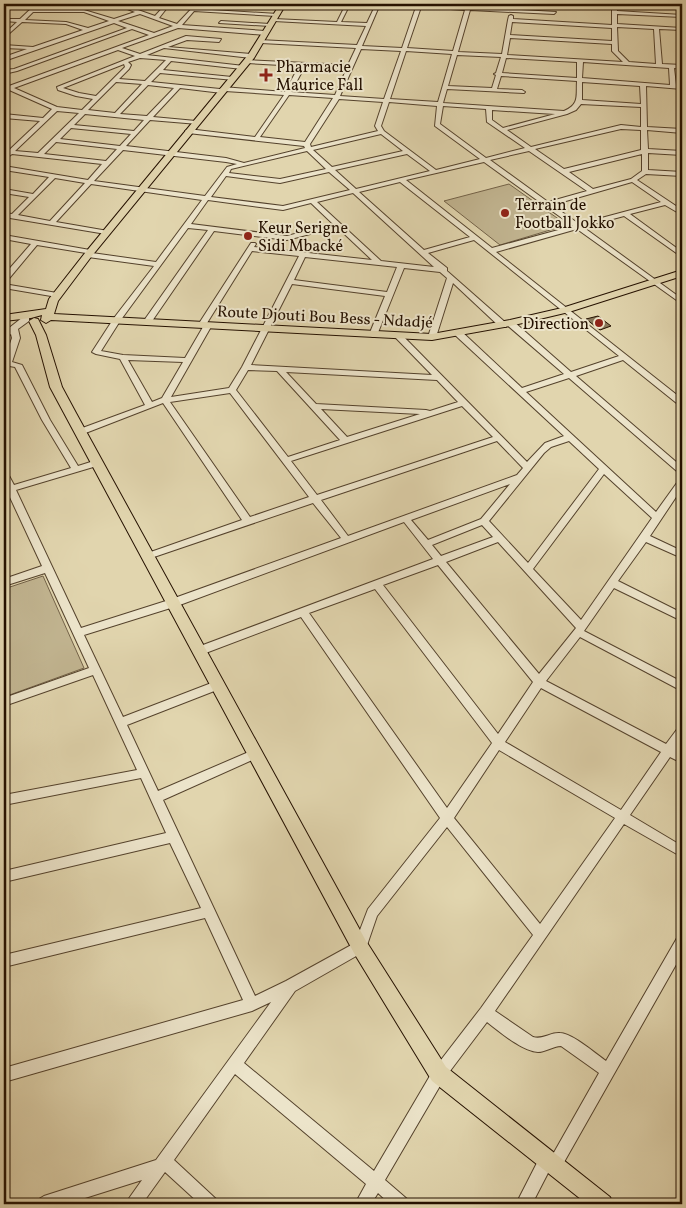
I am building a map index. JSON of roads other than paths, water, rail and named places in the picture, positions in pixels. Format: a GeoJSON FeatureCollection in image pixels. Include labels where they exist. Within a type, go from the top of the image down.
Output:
{"type":"FeatureCollection","features":[{"type":"Feature","properties":{"kind":"main road"},"geometry":{"type":"LineString","coordinates":[[283,4],[261,41],[232,79],[38,317],[41,335],[56,387],[80,432],[360,947],[439,1074],[604,1204]]}},
{"type":"Feature","properties":{"kind":"main road","name":"Route Djouti Bou Bess - Ndadjé"},"geometry":{"type":"LineString","coordinates":[[38,317],[432,337],[458,334],[565,310],[682,274]]}},
{"type":"Feature","properties":{"kind":"street"},"geometry":{"type":"LineString","coordinates":[[4,10],[10,4]]}},
{"type":"Feature","properties":{"kind":"street"},"geometry":{"type":"LineString","coordinates":[[4,37],[39,4]]}},
{"type":"Feature","properties":{"kind":"street"},"geometry":{"type":"LineString","coordinates":[[117,4],[178,26],[265,32]]}},
{"type":"Feature","properties":{"kind":"street"},"geometry":{"type":"LineString","coordinates":[[137,11],[139,4]]}},
{"type":"Feature","properties":{"kind":"street"},"geometry":{"type":"LineString","coordinates":[[157,17],[168,4]]}},
{"type":"Feature","properties":{"kind":"street"},"geometry":{"type":"LineString","coordinates":[[6,87],[178,26],[198,4]]}},
{"type":"Feature","properties":{"kind":"street"},"geometry":{"type":"LineString","coordinates":[[257,4],[283,4]]}},
{"type":"Feature","properties":{"kind":"street"},"geometry":{"type":"LineString","coordinates":[[338,24],[348,4]]}},
{"type":"Feature","properties":{"kind":"street"},"geometry":{"type":"LineString","coordinates":[[308,146],[338,97],[378,4]]}},
{"type":"Feature","properties":{"kind":"street"},"geometry":{"type":"LineString","coordinates":[[390,4],[468,6],[554,13]]}},
{"type":"Feature","properties":{"kind":"street"},"geometry":{"type":"LineString","coordinates":[[552,23],[556,4]]}},
{"type":"Feature","properties":{"kind":"street"},"geometry":{"type":"LineString","coordinates":[[614,4],[615,51],[627,63]]}},
{"type":"Feature","properties":{"kind":"street"},"geometry":{"type":"LineString","coordinates":[[419,5],[405,50],[378,123],[382,132],[435,172]]}},
{"type":"Feature","properties":{"kind":"street"},"geometry":{"type":"LineString","coordinates":[[468,6],[440,104],[437,125],[682,302]]}},
{"type":"Feature","properties":{"kind":"street"},"geometry":{"type":"LineString","coordinates":[[193,10],[273,20],[368,25]]}},
{"type":"Feature","properties":{"kind":"street"},"geometry":{"type":"LineString","coordinates":[[32,11],[84,11],[154,35]]}},
{"type":"Feature","properties":{"kind":"street"},"geometry":{"type":"LineString","coordinates":[[4,59],[137,11]]}},
{"type":"Feature","properties":{"kind":"street"},"geometry":{"type":"LineString","coordinates":[[494,90],[497,74],[504,56],[513,11]]}},
{"type":"Feature","properties":{"kind":"street"},"geometry":{"type":"LineString","coordinates":[[614,12],[682,16]]}},
{"type":"Feature","properties":{"kind":"street"},"geometry":{"type":"LineString","coordinates":[[4,20],[66,23],[88,30]]}},
{"type":"Feature","properties":{"kind":"street"},"geometry":{"type":"LineString","coordinates":[[184,20],[193,21]]}},
{"type":"Feature","properties":{"kind":"street"},"geometry":{"type":"LineString","coordinates":[[212,22],[273,20]]}},
{"type":"Feature","properties":{"kind":"street"},"geometry":{"type":"LineString","coordinates":[[510,20],[682,28]]}},
{"type":"Feature","properties":{"kind":"street"},"geometry":{"type":"LineString","coordinates":[[656,27],[659,65]]}},
{"type":"Feature","properties":{"kind":"street"},"geometry":{"type":"LineString","coordinates":[[4,72],[15,70],[132,28]]}},
{"type":"Feature","properties":{"kind":"street"},"geometry":{"type":"LineString","coordinates":[[210,52],[225,29]]}},
{"type":"Feature","properties":{"kind":"street"},"geometry":{"type":"LineString","coordinates":[[507,36],[614,43]]}},
{"type":"Feature","properties":{"kind":"street"},"geometry":{"type":"LineString","coordinates":[[96,98],[60,89],[98,72],[190,38],[219,40]]}},
{"type":"Feature","properties":{"kind":"street"},"geometry":{"type":"LineString","coordinates":[[261,41],[682,67]]}},
{"type":"Feature","properties":{"kind":"street"},"geometry":{"type":"LineString","coordinates":[[4,46],[35,49],[60,59]]}},
{"type":"Feature","properties":{"kind":"street"},"geometry":{"type":"LineString","coordinates":[[117,48],[140,56],[170,59],[350,67]]}},
{"type":"Feature","properties":{"kind":"street"},"geometry":{"type":"LineString","coordinates":[[165,48],[210,52],[246,61]]}},
{"type":"Feature","properties":{"kind":"street"},"geometry":{"type":"LineString","coordinates":[[597,62],[607,59],[615,51]]}},
{"type":"Feature","properties":{"kind":"street"},"geometry":{"type":"LineString","coordinates":[[116,115],[170,59]]}},
{"type":"Feature","properties":{"kind":"street"},"geometry":{"type":"LineString","coordinates":[[67,61],[82,67]]}},
{"type":"Feature","properties":{"kind":"street"},"geometry":{"type":"LineString","coordinates":[[501,130],[574,109],[578,102],[580,61]]}},
{"type":"Feature","properties":{"kind":"street"},"geometry":{"type":"LineString","coordinates":[[40,155],[115,80],[128,65],[126,62]]}},
{"type":"Feature","properties":{"kind":"street"},"geometry":{"type":"LineString","coordinates":[[256,138],[287,94],[303,64]]}},
{"type":"Feature","properties":{"kind":"street"},"geometry":{"type":"LineString","coordinates":[[671,66],[672,86]]}},
{"type":"Feature","properties":{"kind":"street"},"geometry":{"type":"LineString","coordinates":[[90,69],[98,72]]}},
{"type":"Feature","properties":{"kind":"street"},"geometry":{"type":"LineString","coordinates":[[159,71],[232,79]]}},
{"type":"Feature","properties":{"kind":"street"},"geometry":{"type":"LineString","coordinates":[[497,74],[682,87]]}},
{"type":"Feature","properties":{"kind":"street"},"geometry":{"type":"LineString","coordinates":[[520,110],[524,76]]}},
{"type":"Feature","properties":{"kind":"street"},"geometry":{"type":"LineString","coordinates":[[115,80],[222,90],[565,113]]}},
{"type":"Feature","properties":{"kind":"street"},"geometry":{"type":"LineString","coordinates":[[643,84],[645,172]]}},
{"type":"Feature","properties":{"kind":"street"},"geometry":{"type":"LineString","coordinates":[[51,223],[178,86]]}},
{"type":"Feature","properties":{"kind":"street"},"geometry":{"type":"LineString","coordinates":[[6,87],[56,109],[196,123]]}},
{"type":"Feature","properties":{"kind":"street"},"geometry":{"type":"LineString","coordinates":[[445,87],[522,92]]}},
{"type":"Feature","properties":{"kind":"street"},"geometry":{"type":"LineString","coordinates":[[578,102],[644,106]]}},
{"type":"Feature","properties":{"kind":"street"},"geometry":{"type":"LineString","coordinates":[[488,108],[488,120],[592,191]]}},
{"type":"Feature","properties":{"kind":"street"},"geometry":{"type":"LineString","coordinates":[[4,158],[56,109]]}},
{"type":"Feature","properties":{"kind":"street"},"geometry":{"type":"LineString","coordinates":[[4,110],[10,113],[4,122]]}},
{"type":"Feature","properties":{"kind":"street"},"geometry":{"type":"LineString","coordinates":[[7,116],[43,120]]}},
{"type":"Feature","properties":{"kind":"street"},"geometry":{"type":"LineString","coordinates":[[70,126],[135,133]]}},
{"type":"Feature","properties":{"kind":"street"},"geometry":{"type":"LineString","coordinates":[[4,168],[141,190],[283,208],[621,128],[682,131]]}},
{"type":"Feature","properties":{"kind":"street"},"geometry":{"type":"LineString","coordinates":[[188,131],[308,146],[329,169],[451,277],[682,471]]}},
{"type":"Feature","properties":{"kind":"street"},"geometry":{"type":"LineString","coordinates":[[188,360],[123,357],[96,352],[116,320],[225,174],[231,167],[308,146],[382,132]]}},
{"type":"Feature","properties":{"kind":"street"},"geometry":{"type":"LineString","coordinates":[[56,140],[231,160],[243,164]]}},
{"type":"Feature","properties":{"kind":"street"},"geometry":{"type":"LineString","coordinates":[[4,148],[40,155],[107,163]]}},
{"type":"Feature","properties":{"kind":"street"},"geometry":{"type":"LineString","coordinates":[[562,172],[645,151],[682,153]]}},
{"type":"Feature","properties":{"kind":"street"},"geometry":{"type":"LineString","coordinates":[[225,174],[280,181],[408,152]]}},
{"type":"Feature","properties":{"kind":"street"},"geometry":{"type":"LineString","coordinates":[[546,204],[633,180],[645,172],[682,174]]}},
{"type":"Feature","properties":{"kind":"street"},"geometry":{"type":"LineString","coordinates":[[14,216],[54,176]]}},
{"type":"Feature","properties":{"kind":"street"},"geometry":{"type":"LineString","coordinates":[[402,180],[682,403]]}},
{"type":"Feature","properties":{"kind":"street"},"geometry":{"type":"LineString","coordinates":[[633,180],[682,212]]}},
{"type":"Feature","properties":{"kind":"street"},"geometry":{"type":"LineString","coordinates":[[4,191],[34,196]]}},
{"type":"Feature","properties":{"kind":"street"},"geometry":{"type":"LineString","coordinates":[[312,201],[380,264]]}},
{"type":"Feature","properties":{"kind":"street"},"geometry":{"type":"LineString","coordinates":[[491,252],[667,202]]}},
{"type":"Feature","properties":{"kind":"street"},"geometry":{"type":"LineString","coordinates":[[625,214],[682,255]]}},
{"type":"Feature","properties":{"kind":"street"},"geometry":{"type":"LineString","coordinates":[[4,215],[106,232]]}},
{"type":"Feature","properties":{"kind":"street"},"geometry":{"type":"LineString","coordinates":[[187,226],[287,238],[338,225]]}},
{"type":"Feature","properties":{"kind":"street"},"geometry":{"type":"LineString","coordinates":[[147,322],[212,229]]}},
{"type":"Feature","properties":{"kind":"street"},"geometry":{"type":"LineString","coordinates":[[165,400],[205,325],[259,235]]}},
{"type":"Feature","properties":{"kind":"street"},"geometry":{"type":"LineString","coordinates":[[4,237],[90,254],[158,264]]}},
{"type":"Feature","properties":{"kind":"street"},"geometry":{"type":"LineString","coordinates":[[287,238],[288,253]]}},
{"type":"Feature","properties":{"kind":"street"},"geometry":{"type":"LineString","coordinates":[[424,252],[474,238]]}},
{"type":"Feature","properties":{"kind":"street"},"geometry":{"type":"LineString","coordinates":[[4,279],[35,243]]}},
{"type":"Feature","properties":{"kind":"street"},"geometry":{"type":"LineString","coordinates":[[250,248],[444,270]]}},
{"type":"Feature","properties":{"kind":"street"},"geometry":{"type":"LineString","coordinates":[[232,390],[266,329],[303,255]]}},
{"type":"Feature","properties":{"kind":"street"},"geometry":{"type":"LineString","coordinates":[[373,335],[401,266]]}},
{"type":"Feature","properties":{"kind":"street"},"geometry":{"type":"LineString","coordinates":[[432,337],[451,277]]}},
{"type":"Feature","properties":{"kind":"street"},"geometry":{"type":"LineString","coordinates":[[290,282],[389,294]]}},
{"type":"Feature","properties":{"kind":"street"},"geometry":{"type":"LineString","coordinates":[[4,286],[55,298]]}},
{"type":"Feature","properties":{"kind":"street"},"geometry":{"type":"LineString","coordinates":[[4,336],[38,317]]}},
{"type":"Feature","properties":{"kind":"street"},"geometry":{"type":"LineString","coordinates":[[14,329],[16,338],[6,363],[18,365],[46,420],[76,470]]}},
{"type":"Feature","properties":{"kind":"street"},"geometry":{"type":"LineString","coordinates":[[458,334],[658,518]]}},
{"type":"Feature","properties":{"kind":"street"},"geometry":{"type":"LineString","coordinates":[[398,336],[527,467]]}},
{"type":"Feature","properties":{"kind":"street"},"geometry":{"type":"LineString","coordinates":[[123,357],[149,405]]}},
{"type":"Feature","properties":{"kind":"street"},"geometry":{"type":"LineString","coordinates":[[520,391],[625,357]]}},
{"type":"Feature","properties":{"kind":"street"},"geometry":{"type":"LineString","coordinates":[[246,366],[438,378]]}},
{"type":"Feature","properties":{"kind":"street"},"geometry":{"type":"LineString","coordinates":[[279,368],[346,440]]}},
{"type":"Feature","properties":{"kind":"street"},"geometry":{"type":"LineString","coordinates":[[80,432],[165,400],[232,390]]}},
{"type":"Feature","properties":{"kind":"street"},"geometry":{"type":"LineString","coordinates":[[232,390],[346,539]]}},
{"type":"Feature","properties":{"kind":"street"},"geometry":{"type":"LineString","coordinates":[[165,400],[248,521]]}},
{"type":"Feature","properties":{"kind":"street"},"geometry":{"type":"LineString","coordinates":[[286,460],[463,403]]}},
{"type":"Feature","properties":{"kind":"street"},"geometry":{"type":"LineString","coordinates":[[314,406],[432,413]]}},
{"type":"Feature","properties":{"kind":"street"},"geometry":{"type":"LineString","coordinates":[[426,544],[484,521],[518,477],[544,448],[570,437]]}},
{"type":"Feature","properties":{"kind":"street"},"geometry":{"type":"LineString","coordinates":[[148,556],[315,498],[498,438]]}},
{"type":"Feature","properties":{"kind":"street"},"geometry":{"type":"LineString","coordinates":[[7,490],[97,463]]}},
{"type":"Feature","properties":{"kind":"street"},"geometry":{"type":"LineString","coordinates":[[528,569],[604,468]]}},
{"type":"Feature","properties":{"kind":"street"},"geometry":{"type":"LineString","coordinates":[[4,474],[7,490],[48,568],[252,1004]]}},
{"type":"Feature","properties":{"kind":"street"},"geometry":{"type":"LineString","coordinates":[[78,633],[173,603],[518,477]]}},
{"type":"Feature","properties":{"kind":"street"},"geometry":{"type":"LineString","coordinates":[[4,1075],[252,1004],[290,986],[360,947],[372,913],[447,818],[539,682],[580,630],[644,537],[680,489]]}},
{"type":"Feature","properties":{"kind":"street"},"geometry":{"type":"LineString","coordinates":[[405,518],[539,682],[682,758]]}},
{"type":"Feature","properties":{"kind":"street"},"geometry":{"type":"LineString","coordinates":[[484,521],[580,630],[682,687]]}},
{"type":"Feature","properties":{"kind":"street"},"geometry":{"type":"LineString","coordinates":[[644,537],[682,555]]}},
{"type":"Feature","properties":{"kind":"street"},"geometry":{"type":"LineString","coordinates":[[199,651],[499,538]]}},
{"type":"Feature","properties":{"kind":"street"},"geometry":{"type":"LineString","coordinates":[[4,583],[48,568]]}},
{"type":"Feature","properties":{"kind":"street"},"geometry":{"type":"LineString","coordinates":[[376,583],[498,744],[682,852]]}},
{"type":"Feature","properties":{"kind":"street"},"geometry":{"type":"LineString","coordinates":[[613,583],[682,616]]}},
{"type":"Feature","properties":{"kind":"street"},"geometry":{"type":"LineString","coordinates":[[302,611],[447,818],[541,935]]}},
{"type":"Feature","properties":{"kind":"street"},"geometry":{"type":"LineString","coordinates":[[4,702],[96,670]]}},
{"type":"Feature","properties":{"kind":"street"},"geometry":{"type":"LineString","coordinates":[[121,723],[218,685]]}},
{"type":"Feature","properties":{"kind":"street"},"geometry":{"type":"LineString","coordinates":[[363,1204],[439,1074],[486,1013],[682,731]]}},
{"type":"Feature","properties":{"kind":"street"},"geometry":{"type":"LineString","coordinates":[[155,798],[255,754]]}},
{"type":"Feature","properties":{"kind":"street"},"geometry":{"type":"LineString","coordinates":[[4,800],[144,774]]}},
{"type":"Feature","properties":{"kind":"street"},"geometry":{"type":"LineString","coordinates":[[4,877],[174,837]]}},
{"type":"Feature","properties":{"kind":"street"},"geometry":{"type":"LineString","coordinates":[[4,961],[208,912]]}},
{"type":"Feature","properties":{"kind":"street"},"geometry":{"type":"LineString","coordinates":[[524,1204],[608,1072],[682,942]]}},
{"type":"Feature","properties":{"kind":"street"},"geometry":{"type":"LineString","coordinates":[[132,1204],[290,986]]}},
{"type":"Feature","properties":{"kind":"street"},"geometry":{"type":"LineString","coordinates":[[486,1013],[531,1044],[544,1045],[558,1038],[564,1040],[608,1072]]}},
{"type":"Feature","properties":{"kind":"street"},"geometry":{"type":"LineString","coordinates":[[234,1064],[402,1204]]}},
{"type":"Feature","properties":{"kind":"street"},"geometry":{"type":"LineString","coordinates":[[44,1204],[162,1164]]}},
{"type":"Feature","properties":{"kind":"street"},"geometry":{"type":"LineString","coordinates":[[162,1164],[211,1204]]}},
{"type":"Feature","properties":{"kind":"place","name":"Pharmacie Maurice Fall"},"geometry":{"type":"Point","coordinates":[266,75]}},
{"type":"Feature","properties":{"kind":"place","name":"Terrain de Football Jokko"},"geometry":{"type":"Point","coordinates":[505,213]}},
{"type":"Feature","properties":{"kind":"place","name":"Keur Serigne Sidi Mbacké"},"geometry":{"type":"Point","coordinates":[248,236]}},
{"type":"Feature","properties":{"kind":"place","name":"Direction"},"geometry":{"type":"Point","coordinates":[599,323]}}]}
